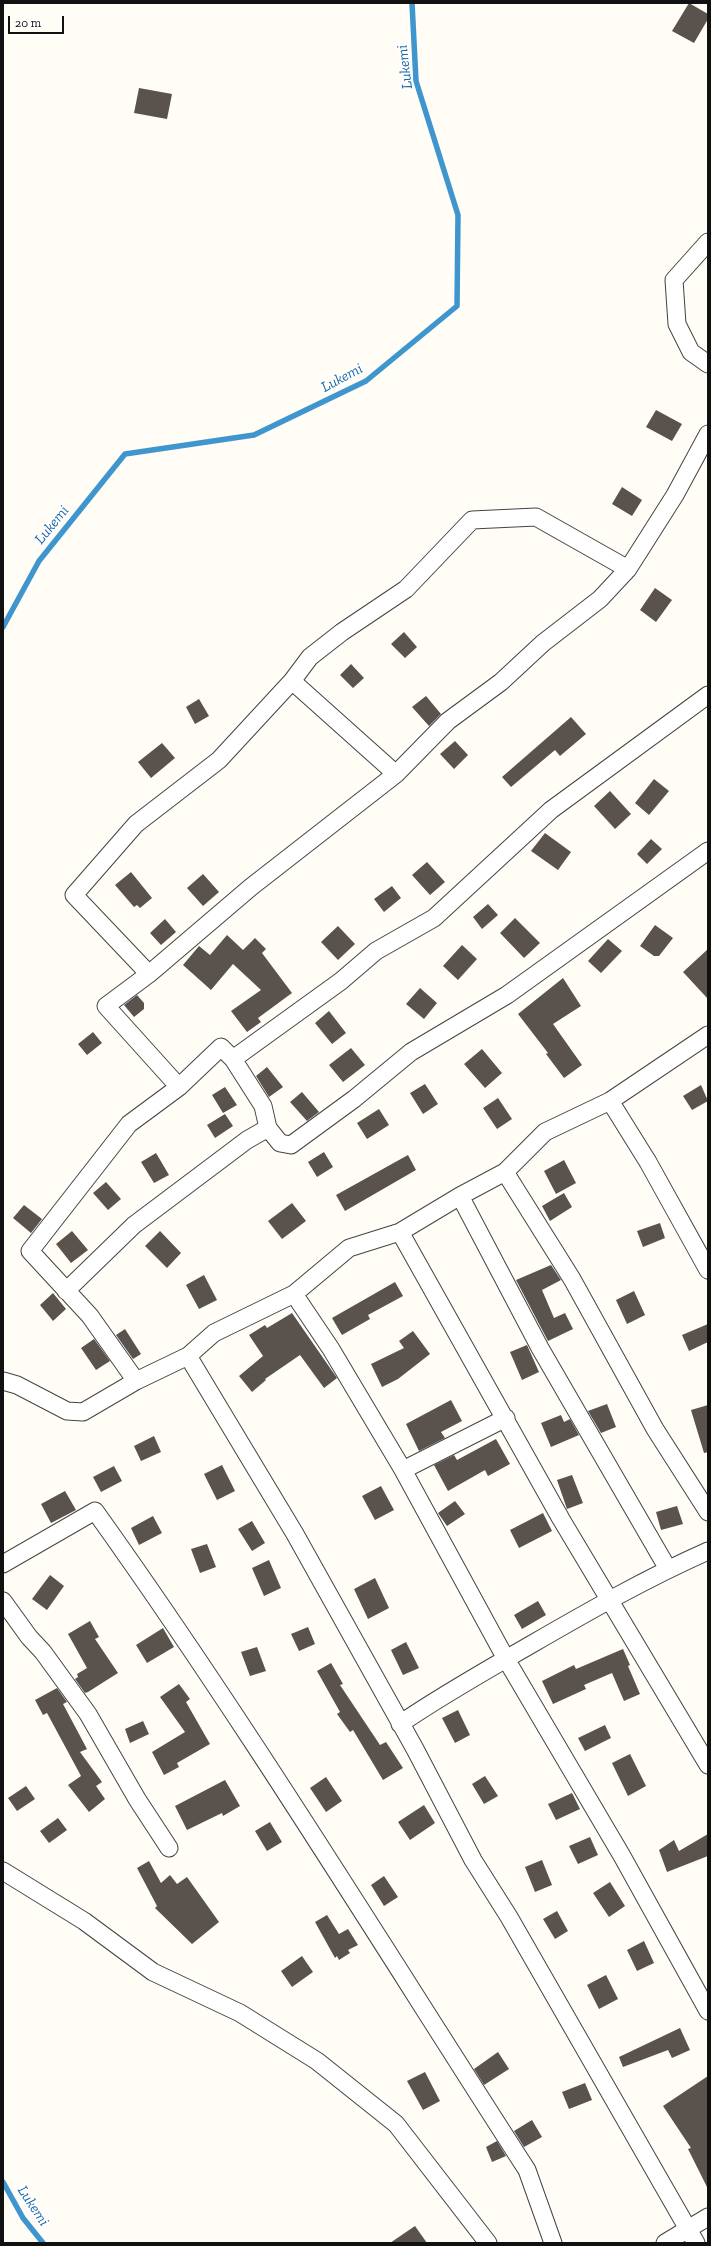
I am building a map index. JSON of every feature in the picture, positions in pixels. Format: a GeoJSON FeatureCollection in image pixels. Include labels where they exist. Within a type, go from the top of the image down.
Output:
{"type":"FeatureCollection","features":[{"type":"Feature","properties":{"kind":"street"},"geometry":{"type":"LineString","coordinates":[[708,242],[674,280],[677,324],[691,352],[708,364]]}},
{"type":"Feature","properties":{"kind":"street"},"geometry":{"type":"LineString","coordinates":[[179,1087],[106,1006],[149,974],[251,888],[396,774],[448,721],[501,682],[543,643],[600,599],[628,569],[675,495],[708,434]]}},
{"type":"Feature","properties":{"kind":"street"},"geometry":{"type":"LineString","coordinates":[[149,974],[74,895],[136,824],[219,760],[292,681],[310,657],[326,644],[406,589],[472,520],[536,517],[628,569]]}},
{"type":"Feature","properties":{"kind":"street"},"geometry":{"type":"LineString","coordinates":[[292,681],[396,774]]}},
{"type":"Feature","properties":{"kind":"street"},"geometry":{"type":"LineString","coordinates":[[233,1059],[341,981],[376,951],[434,918],[551,810],[708,695]]}},
{"type":"Feature","properties":{"kind":"street"},"geometry":{"type":"LineString","coordinates":[[136,1381],[90,1316],[30,1251],[129,1124],[179,1087],[221,1048],[233,1059],[262,1106],[268,1128],[280,1143],[291,1145],[354,1099],[411,1052],[507,995],[708,851]]}},
{"type":"Feature","properties":{"kind":"street"},"geometry":{"type":"LineString","coordinates":[[3,1381],[17,1385],[67,1411],[83,1412],[136,1381],[188,1356],[214,1333],[294,1294],[349,1248],[400,1232],[504,1172],[545,1132],[610,1101],[708,1035]]}},
{"type":"Feature","properties":{"kind":"street"},"geometry":{"type":"LineString","coordinates":[[610,1101],[648,1162],[708,1270]]}},
{"type":"Feature","properties":{"kind":"street"},"geometry":{"type":"LineString","coordinates":[[66,1291],[134,1226],[240,1145],[268,1128]]}},
{"type":"Feature","properties":{"kind":"street"},"geometry":{"type":"LineString","coordinates":[[504,1172],[572,1279],[655,1429],[708,1512]]}},
{"type":"Feature","properties":{"kind":"street"},"geometry":{"type":"LineString","coordinates":[[460,1196],[540,1348],[668,1569]]}},
{"type":"Feature","properties":{"kind":"street"},"geometry":{"type":"LineString","coordinates":[[400,1232],[506,1418],[561,1519],[708,1765]]}},
{"type":"Feature","properties":{"kind":"street"},"geometry":{"type":"LineString","coordinates":[[294,1294],[331,1349],[403,1470],[506,1659],[622,1856],[708,2011]]}},
{"type":"Feature","properties":{"kind":"street"},"geometry":{"type":"LineString","coordinates":[[188,1356],[295,1534],[415,1749],[473,1860],[509,1917],[692,2236]]}},
{"type":"Feature","properties":{"kind":"street"},"geometry":{"type":"LineString","coordinates":[[403,1470],[506,1418]]}},
{"type":"Feature","properties":{"kind":"street"},"geometry":{"type":"LineString","coordinates":[[3,1564],[94,1511],[160,1602],[234,1714],[527,2170],[553,2243]]}},
{"type":"Feature","properties":{"kind":"street"},"geometry":{"type":"LineString","coordinates":[[400,1724],[439,1698],[610,1599],[668,1569],[708,1551]]}},
{"type":"Feature","properties":{"kind":"street"},"geometry":{"type":"LineString","coordinates":[[3,1601],[29,1637],[43,1652],[88,1714],[136,1800],[170,1848]]}},
{"type":"Feature","properties":{"kind":"street"},"geometry":{"type":"LineString","coordinates":[[3,1871],[84,1921],[153,1972],[240,2013],[318,2061],[396,2124],[488,2243]]}},
{"type":"Feature","properties":{"kind":"street"},"geometry":{"type":"LineString","coordinates":[[665,2243],[692,2236],[708,2217]]}},
{"type":"Feature","properties":{"kind":"building"},"geometry":{"type":"Polygon","coordinates":[[[689,3],[708,14],[708,19],[694,43],[672,31],[689,3]]]}},
{"type":"Feature","properties":{"kind":"building"},"geometry":{"type":"Polygon","coordinates":[[[139,88],[172,94],[167,119],[134,113],[139,88]]]}},
{"type":"Feature","properties":{"kind":"building"},"geometry":{"type":"Polygon","coordinates":[[[656,410],[682,424],[672,441],[646,427],[656,410]]]}},
{"type":"Feature","properties":{"kind":"building"},"geometry":{"type":"Polygon","coordinates":[[[622,487],[642,500],[632,516],[612,504],[622,487]]]}},
{"type":"Feature","properties":{"kind":"building"},"geometry":{"type":"Polygon","coordinates":[[[655,588],[672,600],[656,622],[640,610],[655,588]]]}},
{"type":"Feature","properties":{"kind":"building"},"geometry":{"type":"Polygon","coordinates":[[[404,632],[417,647],[405,658],[391,644],[404,632]]]}},
{"type":"Feature","properties":{"kind":"building"},"geometry":{"type":"Polygon","coordinates":[[[351,664],[364,678],[353,688],[340,675],[351,664]]]}},
{"type":"Feature","properties":{"kind":"building"},"geometry":{"type":"Polygon","coordinates":[[[426,696],[441,714],[429,726],[412,707],[426,696]]]}},
{"type":"Feature","properties":{"kind":"building"},"geometry":{"type":"Polygon","coordinates":[[[199,699],[209,716],[195,724],[186,707],[199,699]]]}},
{"type":"Feature","properties":{"kind":"building"},"geometry":{"type":"Polygon","coordinates":[[[571,717],[586,734],[560,756],[555,750],[511,787],[502,777],[571,717]]]}},
{"type":"Feature","properties":{"kind":"building"},"geometry":{"type":"Polygon","coordinates":[[[455,741],[468,755],[454,769],[440,754],[455,741]]]}},
{"type":"Feature","properties":{"kind":"building"},"geometry":{"type":"Polygon","coordinates":[[[162,743],[175,758],[151,778],[138,762],[162,743]]]}},
{"type":"Feature","properties":{"kind":"building"},"geometry":{"type":"Polygon","coordinates":[[[654,779],[669,791],[649,815],[635,803],[654,779]]]}},
{"type":"Feature","properties":{"kind":"building"},"geometry":{"type":"Polygon","coordinates":[[[610,791],[631,814],[615,829],[594,806],[610,791]]]}},
{"type":"Feature","properties":{"kind":"building"},"geometry":{"type":"Polygon","coordinates":[[[545,833],[571,852],[558,870],[531,851],[545,833]]]}},
{"type":"Feature","properties":{"kind":"building"},"geometry":{"type":"Polygon","coordinates":[[[651,839],[662,849],[647,864],[637,854],[651,839]]]}},
{"type":"Feature","properties":{"kind":"building"},"geometry":{"type":"Polygon","coordinates":[[[427,862],[445,882],[430,895],[412,875],[427,862]]]}},
{"type":"Feature","properties":{"kind":"building"},"geometry":{"type":"Polygon","coordinates":[[[131,872],[152,898],[140,908],[137,905],[134,907],[115,885],[131,872]]]}},
{"type":"Feature","properties":{"kind":"building"},"geometry":{"type":"Polygon","coordinates":[[[203,874],[219,892],[203,906],[187,888],[203,874]]]}},
{"type":"Feature","properties":{"kind":"building"},"geometry":{"type":"Polygon","coordinates":[[[392,886],[401,898],[384,912],[374,899],[392,886]]]}},
{"type":"Feature","properties":{"kind":"building"},"geometry":{"type":"Polygon","coordinates":[[[488,904],[498,915],[482,929],[473,917],[488,904]]]}},
{"type":"Feature","properties":{"kind":"building"},"geometry":{"type":"Polygon","coordinates":[[[515,918],[540,943],[524,958],[500,933],[515,918]]]}},
{"type":"Feature","properties":{"kind":"building"},"geometry":{"type":"Polygon","coordinates":[[[165,919],[176,932],[161,945],[150,933],[165,919]]]}},
{"type":"Feature","properties":{"kind":"building"},"geometry":{"type":"Polygon","coordinates":[[[655,925],[673,938],[659,956],[654,956],[640,946],[655,925]]]}},
{"type":"Feature","properties":{"kind":"building"},"geometry":{"type":"Polygon","coordinates":[[[338,926],[355,944],[338,960],[321,942],[338,926]]]}},
{"type":"Feature","properties":{"kind":"building"},"geometry":{"type":"Polygon","coordinates":[[[227,935],[243,950],[255,938],[266,949],[262,953],[292,993],[258,1018],[261,1022],[247,1032],[231,1011],[261,990],[233,964],[211,990],[183,965],[199,946],[210,955],[227,935]]]}},
{"type":"Feature","properties":{"kind":"building"},"geometry":{"type":"Polygon","coordinates":[[[608,939],[622,951],[601,973],[588,961],[608,939]]]}},
{"type":"Feature","properties":{"kind":"building"},"geometry":{"type":"Polygon","coordinates":[[[462,945],[477,959],[458,980],[443,966],[462,945]]]}},
{"type":"Feature","properties":{"kind":"building"},"geometry":{"type":"Polygon","coordinates":[[[708,949],[708,999],[683,972],[708,949]]]}},
{"type":"Feature","properties":{"kind":"building"},"geometry":{"type":"Polygon","coordinates":[[[563,978],[581,1006],[553,1024],[582,1065],[564,1078],[546,1054],[548,1053],[518,1014],[563,978]]]}},
{"type":"Feature","properties":{"kind":"building"},"geometry":{"type":"Polygon","coordinates":[[[420,988],[437,1003],[424,1019],[406,1004],[420,988]]]}},
{"type":"Feature","properties":{"kind":"building"},"geometry":{"type":"Polygon","coordinates":[[[137,995],[144,1003],[144,1009],[134,1017],[124,1005],[137,995]]]}},
{"type":"Feature","properties":{"kind":"building"},"geometry":{"type":"Polygon","coordinates":[[[329,1011],[346,1033],[332,1044],[315,1023],[329,1011]]]}},
{"type":"Feature","properties":{"kind":"building"},"geometry":{"type":"Polygon","coordinates":[[[93,1032],[102,1043],[87,1055],[78,1044],[93,1032]]]}},
{"type":"Feature","properties":{"kind":"building"},"geometry":{"type":"Polygon","coordinates":[[[351,1048],[365,1065],[343,1082],[329,1065],[351,1048]]]}},
{"type":"Feature","properties":{"kind":"building"},"geometry":{"type":"Polygon","coordinates":[[[482,1049],[502,1073],[485,1088],[464,1064],[482,1049]]]}},
{"type":"Feature","properties":{"kind":"building"},"geometry":{"type":"Polygon","coordinates":[[[267,1067],[283,1087],[269,1097],[256,1076],[267,1067]]]}},
{"type":"Feature","properties":{"kind":"building"},"geometry":{"type":"Polygon","coordinates":[[[425,1084],[438,1104],[423,1114],[410,1093],[425,1084]]]}},
{"type":"Feature","properties":{"kind":"building"},"geometry":{"type":"Polygon","coordinates":[[[701,1085],[708,1101],[692,1110],[683,1096],[701,1085]]]}},
{"type":"Feature","properties":{"kind":"building"},"geometry":{"type":"Polygon","coordinates":[[[225,1087],[237,1105],[223,1113],[212,1095],[225,1087]]]}},
{"type":"Feature","properties":{"kind":"building"},"geometry":{"type":"Polygon","coordinates":[[[302,1092],[319,1112],[307,1121],[290,1102],[302,1092]]]}},
{"type":"Feature","properties":{"kind":"building"},"geometry":{"type":"Polygon","coordinates":[[[498,1098],[512,1119],[497,1129],[483,1108],[498,1098]]]}},
{"type":"Feature","properties":{"kind":"building"},"geometry":{"type":"Polygon","coordinates":[[[379,1109],[389,1125],[367,1139],[357,1123],[379,1109]]]}},
{"type":"Feature","properties":{"kind":"building"},"geometry":{"type":"Polygon","coordinates":[[[225,1114],[233,1126],[215,1138],[207,1125],[225,1114]]]}},
{"type":"Feature","properties":{"kind":"building"},"geometry":{"type":"Polygon","coordinates":[[[324,1152],[333,1167],[317,1177],[308,1162],[324,1152]]]}},
{"type":"Feature","properties":{"kind":"building"},"geometry":{"type":"Polygon","coordinates":[[[156,1153],[169,1175],[154,1183],[141,1162],[156,1153]]]}},
{"type":"Feature","properties":{"kind":"building"},"geometry":{"type":"Polygon","coordinates":[[[408,1155],[416,1170],[345,1211],[336,1195],[408,1155]]]}},
{"type":"Feature","properties":{"kind":"building"},"geometry":{"type":"Polygon","coordinates":[[[564,1160],[576,1183],[556,1194],[544,1171],[564,1160]]]}},
{"type":"Feature","properties":{"kind":"building"},"geometry":{"type":"Polygon","coordinates":[[[106,1182],[121,1199],[108,1210],[93,1193],[106,1182]]]}},
{"type":"Feature","properties":{"kind":"building"},"geometry":{"type":"Polygon","coordinates":[[[564,1193],[572,1207],[550,1221],[542,1206],[564,1193]]]}},
{"type":"Feature","properties":{"kind":"building"},"geometry":{"type":"Polygon","coordinates":[[[292,1203],[306,1221],[282,1239],[268,1221],[292,1203]]]}},
{"type":"Feature","properties":{"kind":"building"},"geometry":{"type":"Polygon","coordinates":[[[24,1205],[42,1219],[31,1233],[13,1218],[24,1205]]]}},
{"type":"Feature","properties":{"kind":"building"},"geometry":{"type":"Polygon","coordinates":[[[660,1223],[665,1238],[643,1247],[637,1231],[660,1223]]]}},
{"type":"Feature","properties":{"kind":"building"},"geometry":{"type":"Polygon","coordinates":[[[72,1231],[88,1250],[71,1263],[56,1244],[72,1231]]]}},
{"type":"Feature","properties":{"kind":"building"},"geometry":{"type":"Polygon","coordinates":[[[160,1231],[181,1253],[167,1268],[145,1246],[160,1231]]]}},
{"type":"Feature","properties":{"kind":"building"},"geometry":{"type":"Polygon","coordinates":[[[551,1265],[561,1280],[542,1290],[554,1318],[565,1313],[573,1329],[548,1341],[516,1280],[551,1265]]]}},
{"type":"Feature","properties":{"kind":"building"},"geometry":{"type":"Polygon","coordinates":[[[204,1275],[217,1300],[199,1309],[186,1285],[204,1275]]]}},
{"type":"Feature","properties":{"kind":"building"},"geometry":{"type":"Polygon","coordinates":[[[395,1282],[403,1296],[368,1315],[370,1319],[342,1335],[332,1318],[395,1282]]]}},
{"type":"Feature","properties":{"kind":"building"},"geometry":{"type":"Polygon","coordinates":[[[634,1291],[645,1315],[627,1324],[616,1300],[634,1291]]]}},
{"type":"Feature","properties":{"kind":"building"},"geometry":{"type":"Polygon","coordinates":[[[53,1293],[66,1309],[53,1321],[40,1305],[53,1293]]]}},
{"type":"Feature","properties":{"kind":"building"},"geometry":{"type":"Polygon","coordinates":[[[292,1313],[337,1378],[324,1388],[300,1355],[265,1379],[266,1380],[252,1392],[239,1376],[263,1356],[249,1335],[265,1325],[267,1328],[292,1313]]]}},
{"type":"Feature","properties":{"kind":"building"},"geometry":{"type":"Polygon","coordinates":[[[708,1324],[708,1342],[689,1351],[682,1335],[708,1324]]]}},
{"type":"Feature","properties":{"kind":"building"},"geometry":{"type":"Polygon","coordinates":[[[125,1329],[141,1354],[133,1359],[116,1335],[125,1329]]]}},
{"type":"Feature","properties":{"kind":"building"},"geometry":{"type":"Polygon","coordinates":[[[413,1331],[430,1354],[398,1379],[382,1387],[371,1364],[404,1348],[399,1341],[413,1331]]]}},
{"type":"Feature","properties":{"kind":"building"},"geometry":{"type":"Polygon","coordinates":[[[94,1339],[110,1361],[96,1370],[81,1348],[94,1339]]]}},
{"type":"Feature","properties":{"kind":"building"},"geometry":{"type":"Polygon","coordinates":[[[527,1345],[539,1372],[522,1380],[510,1352],[527,1345]]]}},
{"type":"Feature","properties":{"kind":"building"},"geometry":{"type":"Polygon","coordinates":[[[451,1400],[462,1421],[441,1432],[445,1438],[419,1451],[406,1424],[451,1400]]]}},
{"type":"Feature","properties":{"kind":"building"},"geometry":{"type":"Polygon","coordinates":[[[607,1404],[616,1427],[601,1433],[588,1411],[607,1404]]]}},
{"type":"Feature","properties":{"kind":"building"},"geometry":{"type":"Polygon","coordinates":[[[708,1405],[708,1452],[704,1453],[691,1410],[708,1405]]]}},
{"type":"Feature","properties":{"kind":"building"},"geometry":{"type":"Polygon","coordinates":[[[561,1415],[564,1422],[570,1419],[579,1435],[551,1447],[541,1423],[561,1415]]]}},
{"type":"Feature","properties":{"kind":"building"},"geometry":{"type":"Polygon","coordinates":[[[154,1436],[161,1452],[141,1461],[134,1446],[154,1436]]]}},
{"type":"Feature","properties":{"kind":"building"},"geometry":{"type":"Polygon","coordinates":[[[496,1439],[510,1464],[488,1476],[485,1470],[448,1491],[434,1465],[454,1455],[457,1460],[496,1439]]]}},
{"type":"Feature","properties":{"kind":"building"},"geometry":{"type":"Polygon","coordinates":[[[222,1465],[235,1491],[217,1500],[204,1474],[222,1465]]]}},
{"type":"Feature","properties":{"kind":"building"},"geometry":{"type":"Polygon","coordinates":[[[114,1466],[122,1481],[101,1492],[93,1477],[114,1466]]]}},
{"type":"Feature","properties":{"kind":"building"},"geometry":{"type":"Polygon","coordinates":[[[572,1475],[583,1503],[567,1509],[557,1480],[572,1475]]]}},
{"type":"Feature","properties":{"kind":"building"},"geometry":{"type":"Polygon","coordinates":[[[381,1486],[394,1510],[375,1520],[362,1496],[381,1486]]]}},
{"type":"Feature","properties":{"kind":"building"},"geometry":{"type":"Polygon","coordinates":[[[65,1491],[76,1510],[51,1523],[41,1504],[65,1491]]]}},
{"type":"Feature","properties":{"kind":"building"},"geometry":{"type":"Polygon","coordinates":[[[455,1501],[465,1514],[447,1526],[438,1513],[455,1501]]]}},
{"type":"Feature","properties":{"kind":"building"},"geometry":{"type":"Polygon","coordinates":[[[677,1506],[683,1524],[661,1530],[656,1512],[677,1506]]]}},
{"type":"Feature","properties":{"kind":"building"},"geometry":{"type":"Polygon","coordinates":[[[543,1513],[552,1531],[519,1548],[510,1530],[543,1513]]]}},
{"type":"Feature","properties":{"kind":"building"},"geometry":{"type":"Polygon","coordinates":[[[153,1516],[162,1533],[139,1545],[131,1528],[153,1516]]]}},
{"type":"Feature","properties":{"kind":"building"},"geometry":{"type":"Polygon","coordinates":[[[252,1521],[265,1543],[252,1551],[238,1529],[252,1521]]]}},
{"type":"Feature","properties":{"kind":"building"},"geometry":{"type":"Polygon","coordinates":[[[207,1544],[216,1567],[200,1573],[191,1549],[207,1544]]]}},
{"type":"Feature","properties":{"kind":"building"},"geometry":{"type":"Polygon","coordinates":[[[269,1560],[281,1588],[264,1596],[252,1568],[269,1560]]]}},
{"type":"Feature","properties":{"kind":"building"},"geometry":{"type":"Polygon","coordinates":[[[50,1575],[64,1586],[47,1610],[32,1599],[50,1575]]]}},
{"type":"Feature","properties":{"kind":"building"},"geometry":{"type":"Polygon","coordinates":[[[375,1578],[389,1608],[368,1619],[354,1589],[375,1578]]]}},
{"type":"Feature","properties":{"kind":"building"},"geometry":{"type":"Polygon","coordinates":[[[538,1601],[546,1615],[522,1629],[514,1615],[538,1601]]]}},
{"type":"Feature","properties":{"kind":"building"},"geometry":{"type":"Polygon","coordinates":[[[90,1621],[99,1637],[95,1639],[118,1673],[85,1693],[75,1679],[78,1677],[77,1674],[87,1668],[68,1634],[90,1621]]]}},
{"type":"Feature","properties":{"kind":"building"},"geometry":{"type":"Polygon","coordinates":[[[308,1627],[315,1644],[299,1651],[291,1634],[308,1627]]]}},
{"type":"Feature","properties":{"kind":"building"},"geometry":{"type":"Polygon","coordinates":[[[163,1628],[174,1647],[147,1663],[136,1645],[163,1628]]]}},
{"type":"Feature","properties":{"kind":"building"},"geometry":{"type":"Polygon","coordinates":[[[406,1642],[419,1668],[403,1675],[391,1650],[406,1642]]]}},
{"type":"Feature","properties":{"kind":"building"},"geometry":{"type":"Polygon","coordinates":[[[257,1647],[266,1671],[250,1676],[241,1652],[257,1647]]]}},
{"type":"Feature","properties":{"kind":"building"},"geometry":{"type":"Polygon","coordinates":[[[623,1649],[630,1665],[628,1666],[640,1694],[624,1701],[612,1673],[584,1685],[586,1689],[553,1704],[542,1681],[574,1665],[576,1669],[623,1649]]]}},
{"type":"Feature","properties":{"kind":"building"},"geometry":{"type":"Polygon","coordinates":[[[331,1663],[343,1684],[340,1685],[380,1745],[386,1742],[403,1768],[383,1780],[353,1730],[350,1732],[337,1714],[340,1712],[317,1671],[331,1663]]]}},
{"type":"Feature","properties":{"kind":"building"},"geometry":{"type":"Polygon","coordinates":[[[179,1684],[190,1699],[186,1702],[210,1744],[177,1763],[179,1767],[164,1775],[152,1752],[185,1732],[160,1697],[179,1684]]]}},
{"type":"Feature","properties":{"kind":"building"},"geometry":{"type":"Polygon","coordinates":[[[57,1688],[67,1702],[63,1704],[87,1749],[80,1752],[102,1782],[96,1786],[105,1799],[89,1812],[68,1785],[81,1776],[47,1713],[43,1715],[35,1700],[57,1688]]]}},
{"type":"Feature","properties":{"kind":"building"},"geometry":{"type":"Polygon","coordinates":[[[458,1710],[470,1735],[455,1743],[442,1718],[458,1710]]]}},
{"type":"Feature","properties":{"kind":"building"},"geometry":{"type":"Polygon","coordinates":[[[143,1721],[149,1734],[130,1743],[125,1729],[143,1721]]]}},
{"type":"Feature","properties":{"kind":"building"},"geometry":{"type":"Polygon","coordinates":[[[605,1725],[611,1738],[585,1751],[578,1738],[605,1725]]]}},
{"type":"Feature","properties":{"kind":"building"},"geometry":{"type":"Polygon","coordinates":[[[630,1754],[646,1786],[628,1796],[612,1763],[630,1754]]]}},
{"type":"Feature","properties":{"kind":"building"},"geometry":{"type":"Polygon","coordinates":[[[485,1776],[498,1796],[484,1804],[472,1784],[485,1776]]]}},
{"type":"Feature","properties":{"kind":"building"},"geometry":{"type":"Polygon","coordinates":[[[326,1777],[342,1801],[326,1812],[310,1788],[326,1777]]]}},
{"type":"Feature","properties":{"kind":"building"},"geometry":{"type":"Polygon","coordinates":[[[225,1780],[240,1806],[223,1816],[222,1813],[187,1830],[175,1806],[225,1780]]]}},
{"type":"Feature","properties":{"kind":"building"},"geometry":{"type":"Polygon","coordinates":[[[26,1786],[35,1799],[17,1811],[8,1798],[26,1786]]]}},
{"type":"Feature","properties":{"kind":"building"},"geometry":{"type":"Polygon","coordinates":[[[572,1793],[580,1809],[556,1820],[548,1804],[572,1793]]]}},
{"type":"Feature","properties":{"kind":"building"},"geometry":{"type":"Polygon","coordinates":[[[424,1805],[435,1823],[410,1840],[398,1822],[424,1805]]]}},
{"type":"Feature","properties":{"kind":"building"},"geometry":{"type":"Polygon","coordinates":[[[58,1818],[67,1830],[49,1843],[40,1831],[58,1818]]]}},
{"type":"Feature","properties":{"kind":"building"},"geometry":{"type":"Polygon","coordinates":[[[270,1822],[282,1842],[267,1851],[255,1831],[270,1822]]]}},
{"type":"Feature","properties":{"kind":"building"},"geometry":{"type":"Polygon","coordinates":[[[708,1834],[708,1856],[667,1872],[659,1850],[674,1840],[679,1851],[708,1834]]]}},
{"type":"Feature","properties":{"kind":"building"},"geometry":{"type":"Polygon","coordinates":[[[590,1837],[598,1855],[578,1864],[569,1846],[590,1837]]]}},
{"type":"Feature","properties":{"kind":"building"},"geometry":{"type":"Polygon","coordinates":[[[542,1860],[552,1885],[535,1892],[525,1867],[542,1860]]]}},
{"type":"Feature","properties":{"kind":"building"},"geometry":{"type":"Polygon","coordinates":[[[149,1861],[161,1883],[170,1875],[177,1884],[187,1877],[219,1922],[192,1944],[155,1908],[157,1906],[137,1868],[149,1861]]]}},
{"type":"Feature","properties":{"kind":"building"},"geometry":{"type":"Polygon","coordinates":[[[384,1876],[398,1897],[384,1906],[371,1885],[384,1876]]]}},
{"type":"Feature","properties":{"kind":"building"},"geometry":{"type":"Polygon","coordinates":[[[610,1882],[625,1906],[609,1917],[593,1893],[610,1882]]]}},
{"type":"Feature","properties":{"kind":"building"},"geometry":{"type":"Polygon","coordinates":[[[557,1911],[568,1931],[555,1939],[543,1919],[557,1911]]]}},
{"type":"Feature","properties":{"kind":"building"},"geometry":{"type":"Polygon","coordinates":[[[327,1915],[339,1934],[348,1929],[358,1945],[348,1950],[350,1953],[339,1960],[337,1956],[335,1958],[315,1922],[327,1915]]]}},
{"type":"Feature","properties":{"kind":"building"},"geometry":{"type":"Polygon","coordinates":[[[644,1941],[654,1963],[637,1971],[627,1950],[644,1941]]]}},
{"type":"Feature","properties":{"kind":"building"},"geometry":{"type":"Polygon","coordinates":[[[302,1956],[313,1972],[292,1987],[281,1971],[302,1956]]]}},
{"type":"Feature","properties":{"kind":"building"},"geometry":{"type":"Polygon","coordinates":[[[606,1975],[618,1999],[599,2009],[587,1985],[606,1975]]]}},
{"type":"Feature","properties":{"kind":"building"},"geometry":{"type":"Polygon","coordinates":[[[680,2028],[690,2050],[672,2058],[668,2050],[623,2067],[619,2057],[680,2028]]]}},
{"type":"Feature","properties":{"kind":"building"},"geometry":{"type":"Polygon","coordinates":[[[498,2052],[509,2069],[484,2085],[474,2069],[498,2052]]]}},
{"type":"Feature","properties":{"kind":"building"},"geometry":{"type":"Polygon","coordinates":[[[425,2072],[440,2101],[423,2110],[407,2081],[425,2072]]]}},
{"type":"Feature","properties":{"kind":"building"},"geometry":{"type":"Polygon","coordinates":[[[708,2076],[708,2189],[688,2149],[691,2148],[663,2106],[708,2076]]]}},
{"type":"Feature","properties":{"kind":"building"},"geometry":{"type":"Polygon","coordinates":[[[585,2083],[592,2100],[569,2109],[562,2092],[585,2083]]]}},
{"type":"Feature","properties":{"kind":"building"},"geometry":{"type":"Polygon","coordinates":[[[532,2120],[542,2137],[524,2147],[514,2131],[532,2120]]]}},
{"type":"Feature","properties":{"kind":"building"},"geometry":{"type":"Polygon","coordinates":[[[497,2141],[506,2156],[492,2162],[486,2147],[497,2141]]]}},
{"type":"Feature","properties":{"kind":"building"},"geometry":{"type":"Polygon","coordinates":[[[415,2226],[427,2243],[390,2243],[415,2226]]]}},
{"type":"Feature","properties":{"kind":"waterway","name":"Lukemi"},"geometry":{"type":"LineString","coordinates":[[3,627],[39,561],[125,454],[254,435],[366,381],[457,306],[458,215],[416,81],[412,3]]}},
{"type":"Feature","properties":{"kind":"waterway","name":"Lukemi"},"geometry":{"type":"LineString","coordinates":[[3,2182],[23,2218],[43,2243]]}}]}
